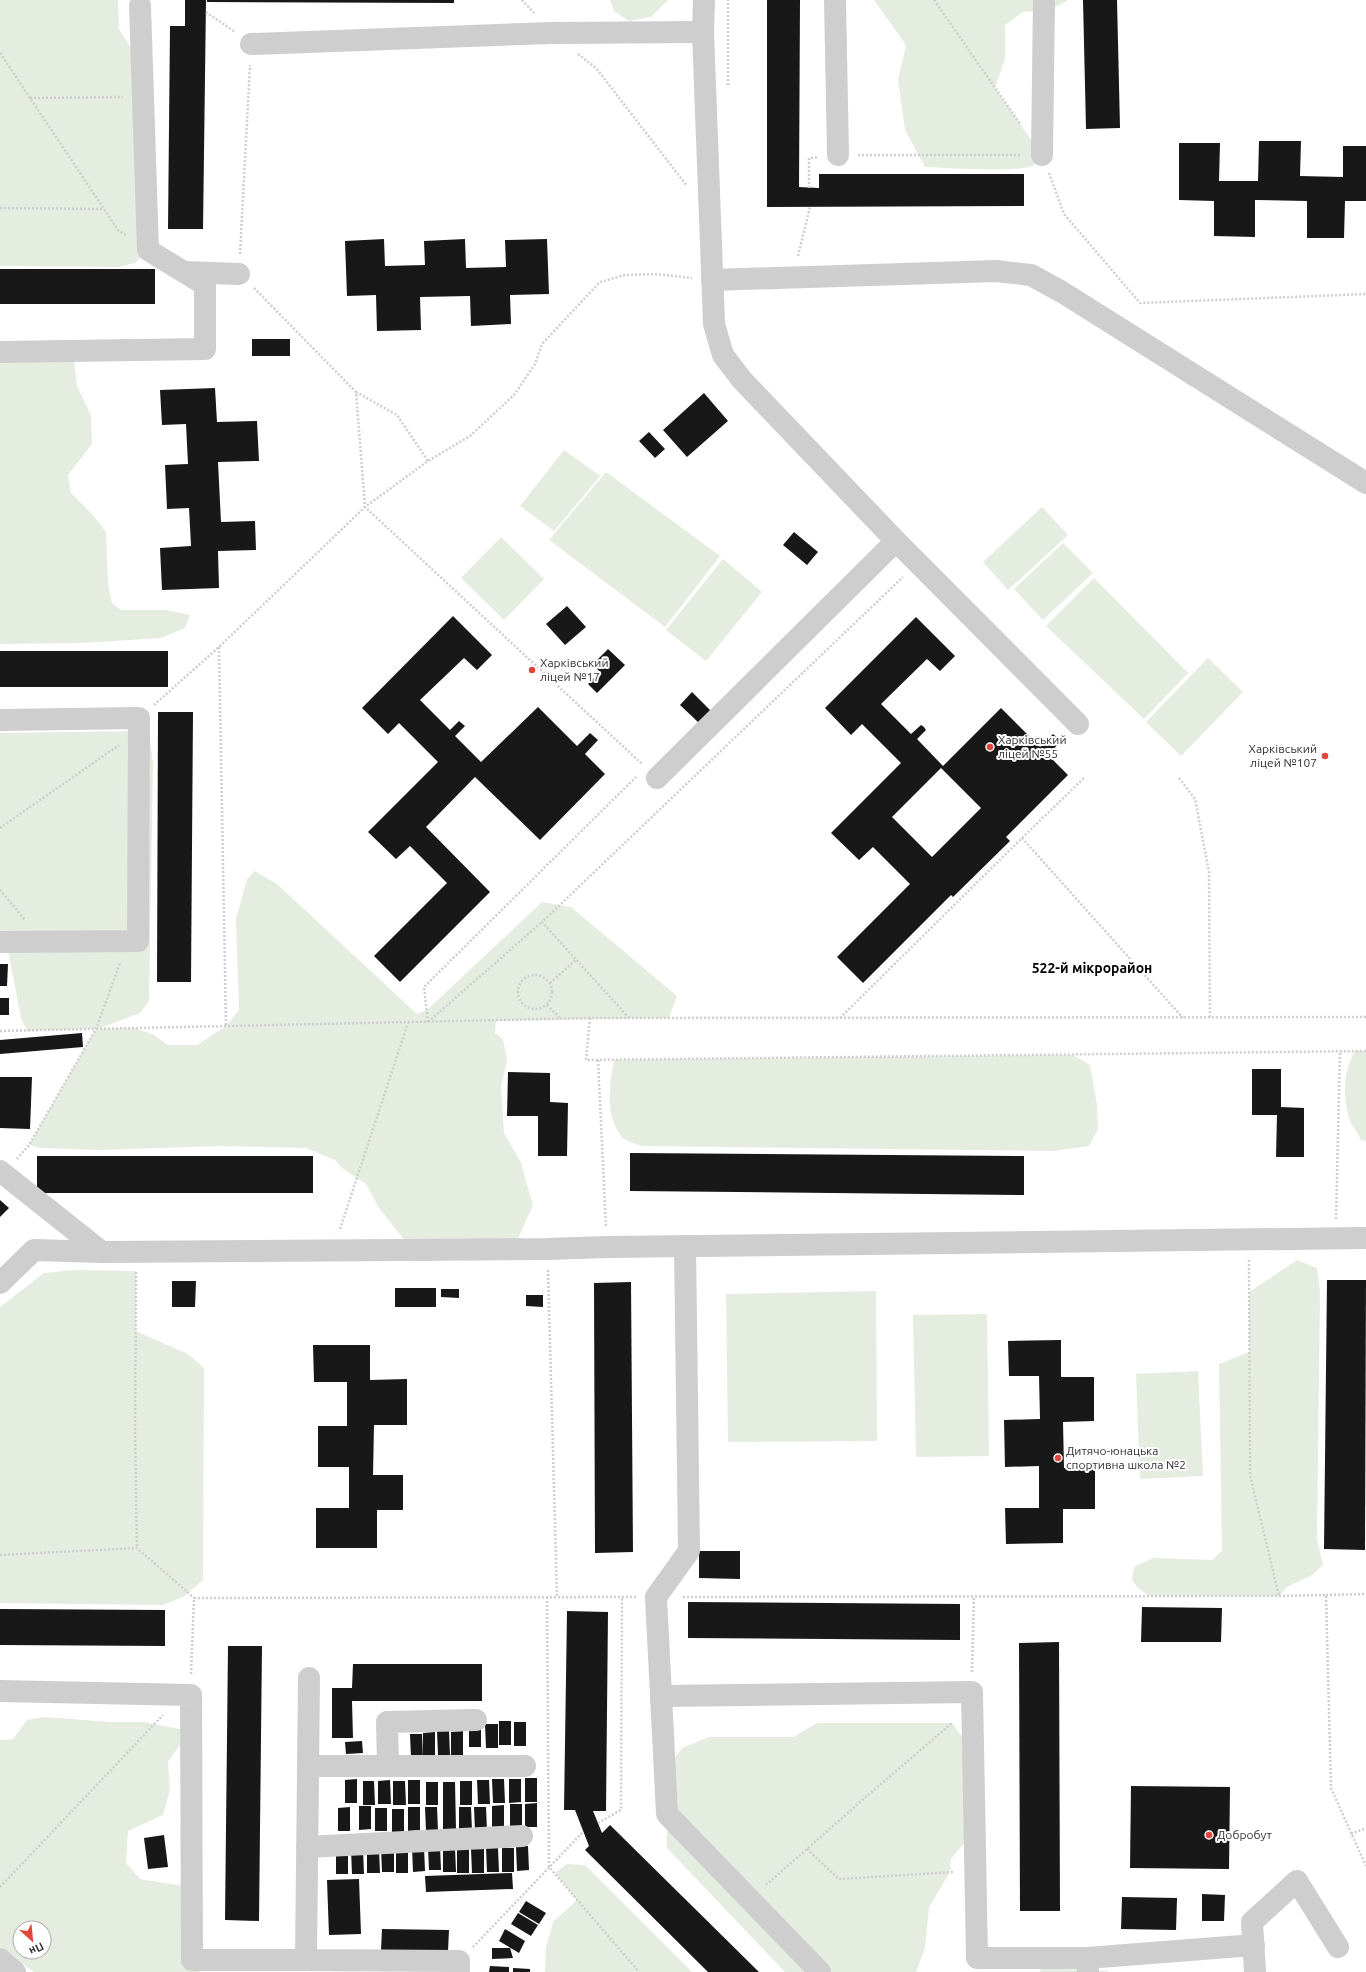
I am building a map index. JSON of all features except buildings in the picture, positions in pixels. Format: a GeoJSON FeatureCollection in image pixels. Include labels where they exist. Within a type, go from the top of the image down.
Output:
{"type":"FeatureCollection","features":[{"type":"Feature","properties":{"kind":"lane"},"geometry":{"type":"LineString","coordinates":[[704,0],[703,32],[714,324],[723,355],[742,380],[896,541],[1078,724]]}},
{"type":"Feature","properties":{"kind":"lane"},"geometry":{"type":"LineString","coordinates":[[835,0],[838,155]]}},
{"type":"Feature","properties":{"kind":"lane"},"geometry":{"type":"LineString","coordinates":[[1042,155],[1044,0]]}},
{"type":"Feature","properties":{"kind":"lane"},"geometry":{"type":"LineString","coordinates":[[0,352],[205,349],[205,285],[148,250],[140,6]]}},
{"type":"Feature","properties":{"kind":"lane"},"geometry":{"type":"LineString","coordinates":[[251,44],[552,33],[703,32]]}},
{"type":"Feature","properties":{"kind":"lane"},"geometry":{"type":"LineString","coordinates":[[712,280],[996,271],[1031,276],[1062,292],[1366,483]]}},
{"type":"Feature","properties":{"kind":"lane"},"geometry":{"type":"LineString","coordinates":[[183,272],[239,274]]}},
{"type":"Feature","properties":{"kind":"lane"},"geometry":{"type":"LineString","coordinates":[[652,773],[896,541]]}},
{"type":"Feature","properties":{"kind":"lane"},"geometry":{"type":"LineString","coordinates":[[0,720],[139,724],[138,941],[0,942]]}},
{"type":"Feature","properties":{"kind":"lane"},"geometry":{"type":"LineString","coordinates":[[2,1173],[102,1252]]}},
{"type":"Feature","properties":{"kind":"lane"},"geometry":{"type":"LineString","coordinates":[[0,1282],[34,1250],[137,1252],[547,1249],[607,1246],[1366,1238]]}},
{"type":"Feature","properties":{"kind":"lane"},"geometry":{"type":"LineString","coordinates":[[685,1246],[689,1551],[656,1597],[667,1814],[820,1972]]}},
{"type":"Feature","properties":{"kind":"lane"},"geometry":{"type":"LineString","coordinates":[[306,1960],[308,1678]]}},
{"type":"Feature","properties":{"kind":"lane"},"geometry":{"type":"LineString","coordinates":[[0,1690],[187,1694],[192,1960],[271,1966],[306,1960],[459,1967]]}},
{"type":"Feature","properties":{"kind":"lane"},"geometry":{"type":"LineString","coordinates":[[661,1696],[972,1699],[977,1958],[1088,1965],[1254,1945]]}},
{"type":"Feature","properties":{"kind":"lane"},"geometry":{"type":"LineString","coordinates":[[388,1766],[387,1722],[476,1720]]}},
{"type":"Feature","properties":{"kind":"lane"},"geometry":{"type":"LineString","coordinates":[[308,1766],[525,1766]]}},
{"type":"Feature","properties":{"kind":"lane"},"geometry":{"type":"LineString","coordinates":[[307,1847],[522,1836]]}},
{"type":"Feature","properties":{"kind":"lane"},"geometry":{"type":"LineString","coordinates":[[1255,1972],[1252,1922],[1297,1880],[1338,1947]]}},
{"type":"Feature","properties":{"kind":"lane"},"geometry":{"type":"LineString","coordinates":[[0,1959],[14,1972]]}},
{"type":"Feature","properties":{"kind":"path"},"geometry":{"type":"LineString","coordinates":[[934,0],[1042,155],[1064,214],[1140,303],[1366,294]]}},
{"type":"Feature","properties":{"kind":"path"},"geometry":{"type":"LineString","coordinates":[[206,12],[251,44],[239,274],[356,392],[397,415],[428,461]]}},
{"type":"Feature","properties":{"kind":"path"},"geometry":{"type":"LineString","coordinates":[[552,33],[596,68],[709,214]]}},
{"type":"Feature","properties":{"kind":"path"},"geometry":{"type":"LineString","coordinates":[[0,53],[118,230],[148,250]]}},
{"type":"Feature","properties":{"kind":"path"},"geometry":{"type":"LineString","coordinates":[[30,98],[143,97]]}},
{"type":"Feature","properties":{"kind":"path"},"geometry":{"type":"LineString","coordinates":[[809,188],[808,158],[838,155],[1042,155]]}},
{"type":"Feature","properties":{"kind":"path"},"geometry":{"type":"LineString","coordinates":[[792,278],[810,206]]}},
{"type":"Feature","properties":{"kind":"path"},"geometry":{"type":"LineString","coordinates":[[0,208],[104,209]]}},
{"type":"Feature","properties":{"kind":"path"},"geometry":{"type":"LineString","coordinates":[[0,828],[139,724],[365,507],[428,461],[470,436],[514,395],[534,364],[542,344],[600,282],[625,275],[655,274],[712,280]]}},
{"type":"Feature","properties":{"kind":"path"},"geometry":{"type":"LineString","coordinates":[[356,392],[365,507],[652,773],[424,987],[428,1022]]}},
{"type":"Feature","properties":{"kind":"path"},"geometry":{"type":"LineString","coordinates":[[428,1022],[542,922],[918,563]]}},
{"type":"Feature","properties":{"kind":"path"},"geometry":{"type":"LineString","coordinates":[[219,647],[226,1026]]}},
{"type":"Feature","properties":{"kind":"path"},"geometry":{"type":"LineString","coordinates":[[840,1018],[1085,777]]}},
{"type":"Feature","properties":{"kind":"path"},"geometry":{"type":"LineString","coordinates":[[1180,778],[1195,799],[1209,872],[1210,1018]]}},
{"type":"Feature","properties":{"kind":"path"},"geometry":{"type":"LineString","coordinates":[[1022,838],[1183,1018]]}},
{"type":"Feature","properties":{"kind":"path"},"geometry":{"type":"LineString","coordinates":[[0,890],[43,942]]}},
{"type":"Feature","properties":{"kind":"path"},"geometry":{"type":"LineString","coordinates":[[542,922],[629,1018]]}},
{"type":"Feature","properties":{"kind":"path"},"geometry":{"type":"LineString","coordinates":[[2,1173],[29,1145],[96,1029],[127,941]]}},
{"type":"Feature","properties":{"kind":"path"},"geometry":{"type":"LineString","coordinates":[[550,983],[576,960]]}},
{"type":"Feature","properties":{"kind":"path"},"geometry":{"type":"LineString","coordinates":[[535,975],[541,976],[550,983],[552,994],[547,1005],[537,1009],[527,1007],[519,999],[518,988],[524,979],[535,975]]}},
{"type":"Feature","properties":{"kind":"path"},"geometry":{"type":"LineString","coordinates":[[547,1005],[562,1019]]}},
{"type":"Feature","properties":{"kind":"path"},"geometry":{"type":"LineString","coordinates":[[0,1031],[590,1018],[1366,1018]]}},
{"type":"Feature","properties":{"kind":"path"},"geometry":{"type":"LineString","coordinates":[[590,1018],[586,1060],[1366,1051]]}},
{"type":"Feature","properties":{"kind":"path"},"geometry":{"type":"LineString","coordinates":[[333,1250],[408,1023]]}},
{"type":"Feature","properties":{"kind":"path"},"geometry":{"type":"LineString","coordinates":[[1336,1238],[1340,1051]]}},
{"type":"Feature","properties":{"kind":"path"},"geometry":{"type":"LineString","coordinates":[[598,1060],[607,1246]]}},
{"type":"Feature","properties":{"kind":"path"},"geometry":{"type":"LineString","coordinates":[[1249,1240],[1250,1475],[1278,1596]]}},
{"type":"Feature","properties":{"kind":"path"},"geometry":{"type":"LineString","coordinates":[[547,1249],[557,1597]]}},
{"type":"Feature","properties":{"kind":"path"},"geometry":{"type":"LineString","coordinates":[[137,1252],[135,1432],[137,1548]]}},
{"type":"Feature","properties":{"kind":"path"},"geometry":{"type":"LineString","coordinates":[[0,1555],[137,1548],[194,1598],[1278,1596],[1366,1594]]}},
{"type":"Feature","properties":{"kind":"path"},"geometry":{"type":"LineString","coordinates":[[1326,1595],[1330,1788],[1366,1866]]}},
{"type":"Feature","properties":{"kind":"path"},"geometry":{"type":"LineString","coordinates":[[750,1900],[972,1699],[974,1596]]}},
{"type":"Feature","properties":{"kind":"path"},"geometry":{"type":"LineString","coordinates":[[547,1597],[549,1867],[639,1972]]}},
{"type":"Feature","properties":{"kind":"path"},"geometry":{"type":"LineString","coordinates":[[598,1823],[621,1810],[622,1597]]}},
{"type":"Feature","properties":{"kind":"path"},"geometry":{"type":"LineString","coordinates":[[0,1887],[187,1694],[194,1598]]}},
{"type":"Feature","properties":{"kind":"path"},"geometry":{"type":"LineString","coordinates":[[1351,1834],[1366,1828]]}},
{"type":"Feature","properties":{"kind":"path"},"geometry":{"type":"LineString","coordinates":[[459,1967],[549,1867],[583,1832]]}},
{"type":"Feature","properties":{"kind":"path"},"geometry":{"type":"LineString","coordinates":[[807,1849],[839,1879],[976,1870]]}},
{"type":"Feature","properties":{"kind":"shaded area"},"geometry":{"type":"Polygon","coordinates":[[[0,0],[118,0],[119,29],[136,56],[142,238],[140,258],[135,263],[120,267],[0,266],[0,0]]]}},
{"type":"Feature","properties":{"kind":"shaded area"},"geometry":{"type":"Polygon","coordinates":[[[610,0],[668,0],[651,17],[629,21],[614,11],[610,0]]]}},
{"type":"Feature","properties":{"kind":"shaded area"},"geometry":{"type":"Polygon","coordinates":[[[874,0],[1068,0],[1050,10],[1023,12],[1005,25],[1005,59],[995,88],[1042,155],[1034,165],[1014,169],[925,167],[905,130],[898,80],[906,45],[874,0]]]}},
{"type":"Feature","properties":{"kind":"shaded area"},"geometry":{"type":"Polygon","coordinates":[[[74,359],[77,386],[91,415],[92,444],[68,475],[71,493],[92,514],[106,532],[108,584],[112,603],[121,610],[166,610],[190,615],[185,628],[161,638],[83,643],[0,644],[0,360],[74,359]]]}},
{"type":"Feature","properties":{"kind":"shaded area"},"geometry":{"type":"Polygon","coordinates":[[[564,450],[600,476],[554,531],[520,506],[564,450]]]}},
{"type":"Feature","properties":{"kind":"shaded area"},"geometry":{"type":"Polygon","coordinates":[[[606,472],[720,556],[665,627],[549,540],[606,472]]]}},
{"type":"Feature","properties":{"kind":"shaded area"},"geometry":{"type":"Polygon","coordinates":[[[1042,507],[1068,535],[1008,590],[983,562],[1042,507]]]}},
{"type":"Feature","properties":{"kind":"shaded area"},"geometry":{"type":"Polygon","coordinates":[[[501,537],[544,579],[504,620],[461,578],[501,537]]]}},
{"type":"Feature","properties":{"kind":"shaded area"},"geometry":{"type":"Polygon","coordinates":[[[1063,543],[1093,573],[1043,620],[1014,589],[1063,543]]]}},
{"type":"Feature","properties":{"kind":"shaded area"},"geometry":{"type":"Polygon","coordinates":[[[723,559],[762,592],[706,661],[666,630],[723,559]]]}},
{"type":"Feature","properties":{"kind":"shaded area"},"geometry":{"type":"Polygon","coordinates":[[[1094,578],[1188,673],[1144,719],[1046,626],[1094,578]]]}},
{"type":"Feature","properties":{"kind":"shaded area"},"geometry":{"type":"Polygon","coordinates":[[[1208,658],[1243,692],[1181,756],[1146,722],[1208,658]]]}},
{"type":"Feature","properties":{"kind":"shaded area"},"geometry":{"type":"Polygon","coordinates":[[[139,731],[150,740],[153,762],[149,1001],[140,1013],[98,1029],[135,1028],[154,1035],[168,1045],[197,1045],[226,1026],[239,1010],[236,919],[247,879],[255,871],[277,884],[417,1014],[427,1010],[542,902],[571,907],[677,996],[669,1018],[496,1021],[495,1033],[503,1039],[507,1060],[501,1087],[504,1133],[521,1163],[533,1205],[518,1239],[405,1241],[379,1208],[366,1184],[342,1168],[335,1160],[306,1148],[218,1146],[100,1150],[41,1148],[29,1145],[96,1029],[27,1031],[21,1018],[8,950],[0,947],[0,733],[139,731]]]}},
{"type":"Feature","properties":{"kind":"shaded area"},"geometry":{"type":"Polygon","coordinates":[[[1355,1051],[1366,1051],[1366,1141],[1361,1140],[1351,1123],[1346,1101],[1346,1075],[1355,1051]]]}},
{"type":"Feature","properties":{"kind":"shaded area"},"geometry":{"type":"Polygon","coordinates":[[[1073,1055],[1090,1065],[1097,1105],[1098,1129],[1089,1146],[1053,1151],[641,1146],[622,1137],[616,1129],[611,1110],[610,1089],[614,1060],[1073,1055]]]}},
{"type":"Feature","properties":{"kind":"shaded area"},"geometry":{"type":"Polygon","coordinates":[[[1297,1260],[1317,1268],[1320,1291],[1317,1539],[1323,1565],[1312,1575],[1287,1587],[1279,1596],[1149,1596],[1138,1588],[1132,1580],[1134,1567],[1153,1558],[1212,1560],[1222,1551],[1219,1364],[1249,1352],[1249,1292],[1297,1260]]]}},
{"type":"Feature","properties":{"kind":"shaded area"},"geometry":{"type":"Polygon","coordinates":[[[75,1270],[136,1271],[136,1331],[188,1354],[204,1368],[203,1580],[183,1597],[163,1605],[0,1603],[0,1307],[44,1273],[75,1270]]]}},
{"type":"Feature","properties":{"kind":"shaded area"},"geometry":{"type":"Polygon","coordinates":[[[876,1291],[877,1441],[728,1442],[726,1294],[876,1291]]]}},
{"type":"Feature","properties":{"kind":"shaded area"},"geometry":{"type":"Polygon","coordinates":[[[987,1314],[989,1456],[916,1457],[913,1315],[987,1314]]]}},
{"type":"Feature","properties":{"kind":"shaded area"},"geometry":{"type":"Polygon","coordinates":[[[1198,1371],[1203,1476],[1140,1479],[1136,1374],[1198,1371]]]}},
{"type":"Feature","properties":{"kind":"shaded area"},"geometry":{"type":"Polygon","coordinates":[[[44,1717],[111,1722],[144,1722],[180,1729],[180,1745],[168,1762],[170,1790],[163,1815],[128,1831],[126,1863],[140,1879],[183,1886],[185,1959],[200,1972],[34,1972],[18,1960],[52,1960],[52,1920],[12,1920],[12,1956],[0,1947],[0,1740],[13,1739],[27,1720],[44,1717]]]}},
{"type":"Feature","properties":{"kind":"shaded area"},"geometry":{"type":"Polygon","coordinates":[[[817,1723],[952,1723],[966,1742],[965,1842],[951,1859],[950,1872],[929,1907],[925,1948],[916,1972],[785,1972],[667,1848],[667,1827],[672,1762],[682,1748],[709,1737],[793,1737],[817,1723]]]}},
{"type":"Feature","properties":{"kind":"shaded area"},"geometry":{"type":"Polygon","coordinates":[[[567,1864],[585,1865],[692,1972],[545,1972],[546,1948],[553,1922],[577,1900],[555,1873],[567,1864]]]}},
{"type":"Feature","properties":{"kind":"shaded area"},"geometry":{"type":"Polygon","coordinates":[[[1041,1968],[1107,1971],[1109,1972],[1040,1972],[1041,1968]]]}},
{"type":"Feature","properties":{"kind":"place","name":"Харківський ліцей №17"},"geometry":{"type":"Point","coordinates":[532,670]}},
{"type":"Feature","properties":{"kind":"place","name":"Харківський ліцей №55"},"geometry":{"type":"Point","coordinates":[990,747]}},
{"type":"Feature","properties":{"kind":"place","name":"Харківський ліцей №107"},"geometry":{"type":"Point","coordinates":[1325,756]}},
{"type":"Feature","properties":{"kind":"place","name":"Дитячо-юнацька спортивна школа №2"},"geometry":{"type":"Point","coordinates":[1058,1458]}},
{"type":"Feature","properties":{"kind":"place","name":"Добробут"},"geometry":{"type":"Point","coordinates":[1209,1835]}},
{"type":"Feature","properties":{"kind":"district","name":"522-й мікрорайон"},"geometry":{"type":"Point","coordinates":[1092,968]}}]}
